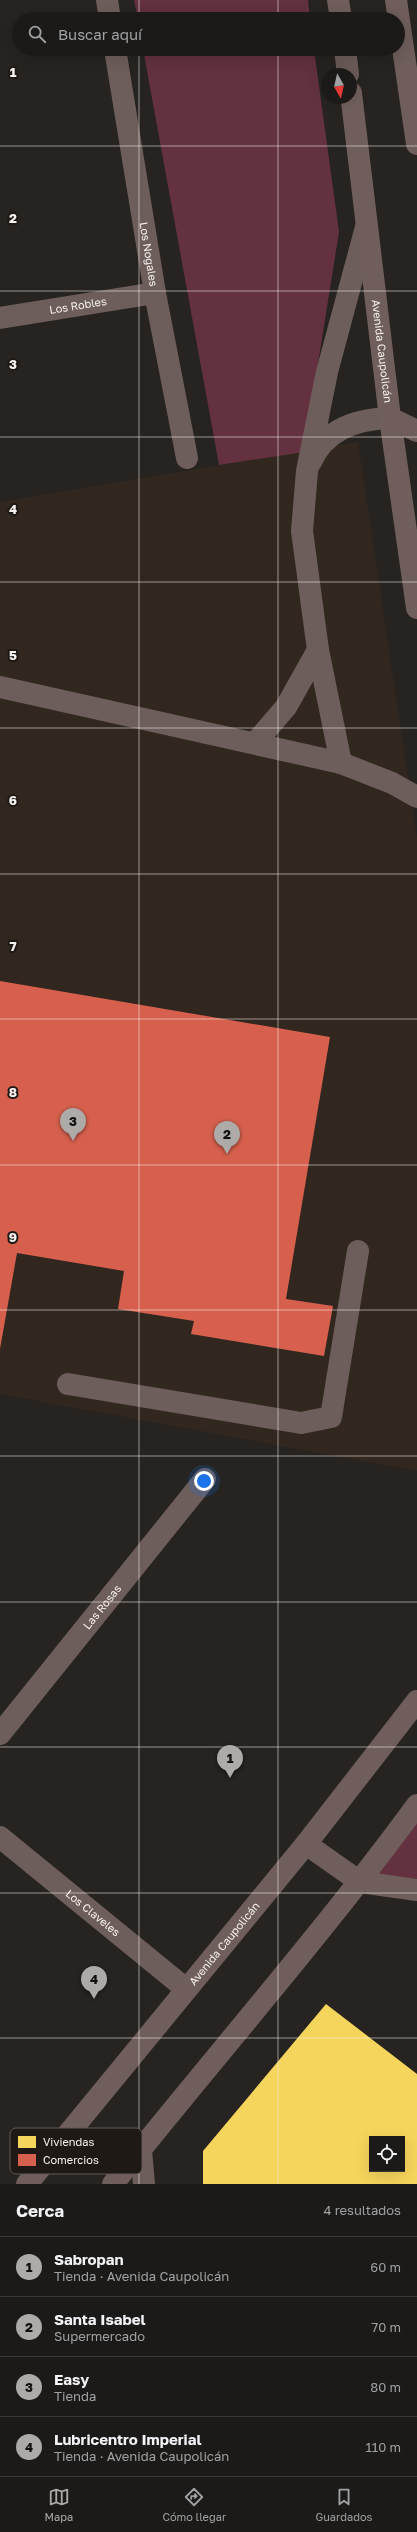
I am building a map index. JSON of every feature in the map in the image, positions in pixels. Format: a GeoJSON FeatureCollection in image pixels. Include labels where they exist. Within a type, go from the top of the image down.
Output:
{"type":"FeatureCollection","features":[{"type":"Feature","properties":{"kind":"main road"},"geometry":{"type":"LineString","coordinates":[[338,0],[340,12]]}},
{"type":"Feature","properties":{"kind":"main road"},"geometry":{"type":"LineString","coordinates":[[396,0],[398,12]]}},
{"type":"Feature","properties":{"kind":"main road"},"geometry":{"type":"LineString","coordinates":[[346,56],[347,68]]}},
{"type":"Feature","properties":{"kind":"main road"},"geometry":{"type":"LineString","coordinates":[[404,56],[417,144]]}},
{"type":"Feature","properties":{"kind":"main road","name":"Avenida Caupolicán"},"geometry":{"type":"LineString","coordinates":[[352,104],[390,418],[417,608]]}},
{"type":"Feature","properties":{"kind":"main road"},"geometry":{"type":"LineString","coordinates":[[390,418],[417,431]]}},
{"type":"Feature","properties":{"kind":"main road","name":"Avenida Caupolicán"},"geometry":{"type":"LineString","coordinates":[[73,2128],[306,1844],[417,1701]]}},
{"type":"Feature","properties":{"kind":"main road"},"geometry":{"type":"LineString","coordinates":[[142,2149],[360,1882],[417,1806]]}},
{"type":"Feature","properties":{"kind":"main road"},"geometry":{"type":"LineString","coordinates":[[306,1844],[360,1882],[417,1890]]}},
{"type":"Feature","properties":{"kind":"main road","name":"Avenida Caupolicán"},"geometry":{"type":"LineString","coordinates":[[27,2184],[35,2174]]}},
{"type":"Feature","properties":{"kind":"main road"},"geometry":{"type":"LineString","coordinates":[[113,2184],[121,2174]]}},
{"type":"Feature","properties":{"kind":"street"},"geometry":{"type":"LineString","coordinates":[[107,0],[109,12]]}},
{"type":"Feature","properties":{"kind":"street","name":"Los Nogales"},"geometry":{"type":"LineString","coordinates":[[116,56],[155,293],[186,458]]}},
{"type":"Feature","properties":{"kind":"street"},"geometry":{"type":"LineString","coordinates":[[341,763],[318,650],[302,531],[307,471],[327,372],[366,227]]}},
{"type":"Feature","properties":{"kind":"street","name":"Los Robles"},"geometry":{"type":"LineString","coordinates":[[0,318],[155,293]]}},
{"type":"Feature","properties":{"kind":"street"},"geometry":{"type":"LineString","coordinates":[[307,471],[316,452],[330,436],[356,422],[390,418]]}},
{"type":"Feature","properties":{"kind":"street"},"geometry":{"type":"LineString","coordinates":[[255,744],[286,707],[318,650]]}},
{"type":"Feature","properties":{"kind":"street"},"geometry":{"type":"LineString","coordinates":[[0,687],[341,763],[392,783],[417,797]]}},
{"type":"Feature","properties":{"kind":"street"},"geometry":{"type":"LineString","coordinates":[[68,1384],[301,1423],[332,1417],[358,1251]]}},
{"type":"Feature","properties":{"kind":"street","name":"Las Rosas"},"geometry":{"type":"LineString","coordinates":[[0,1734],[205,1480]]}},
{"type":"Feature","properties":{"kind":"street","name":"Los Claveles"},"geometry":{"type":"LineString","coordinates":[[0,1837],[186,1989]]}},
{"type":"Feature","properties":{"kind":"street"},"geometry":{"type":"LineString","coordinates":[[142,2161],[144,2184]]}},
{"type":"Feature","properties":{"kind":"shaded area"},"geometry":{"type":"Polygon","coordinates":[[[134,0],[308,0],[309,12],[137,12],[134,0]]]}},
{"type":"Feature","properties":{"kind":"shaded area"},"geometry":{"type":"Polygon","coordinates":[[[144,56],[315,56],[339,232],[304,452],[219,465],[144,56]]]}},
{"type":"Feature","properties":{"kind":"shaded area"},"geometry":{"type":"Polygon","coordinates":[[[358,442],[417,839],[417,1471],[0,1394],[0,502],[358,442]]]}},
{"type":"Feature","properties":{"kind":"shaded area"},"geometry":{"type":"Polygon","coordinates":[[[417,1805],[417,1890],[360,1882],[417,1805]]]}},
{"type":"Feature","properties":{"kind":"building: Viviendas"},"geometry":{"type":"Polygon","coordinates":[[[326,2004],[417,2074],[417,2184],[203,2184],[203,2151],[326,2004]]]}},
{"type":"Feature","properties":{"kind":"building: Comercios"},"geometry":{"type":"Polygon","coordinates":[[[0,981],[330,1037],[286,1299],[333,1306],[324,1356],[191,1334],[194,1321],[118,1309],[124,1271],[17,1253],[0,1349],[0,981]]]}},
{"type":"Feature","properties":{"kind":"place","name":"Easy"},"geometry":{"type":"Point","coordinates":[73,1141]}},
{"type":"Feature","properties":{"kind":"place","name":"Santa Isabel"},"geometry":{"type":"Point","coordinates":[227,1154]}},
{"type":"Feature","properties":{"kind":"place","name":"Sabropan"},"geometry":{"type":"Point","coordinates":[230,1778]}},
{"type":"Feature","properties":{"kind":"place","name":"Lubricentro Imperial"},"geometry":{"type":"Point","coordinates":[94,1999]}}]}
